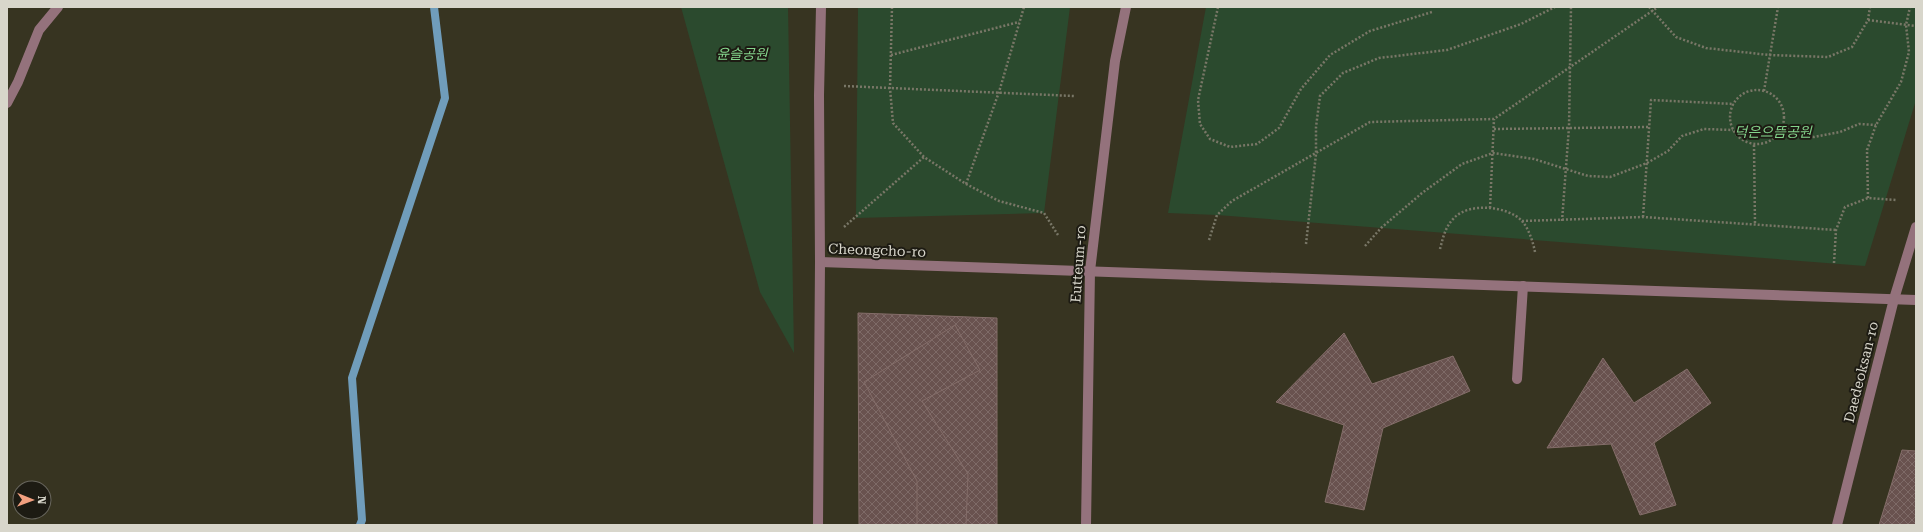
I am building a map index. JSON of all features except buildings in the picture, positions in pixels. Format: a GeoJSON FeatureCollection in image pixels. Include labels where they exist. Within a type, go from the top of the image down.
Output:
{"type":"FeatureCollection","features":[{"type":"Feature","properties":{"kind":"street"},"geometry":{"type":"LineString","coordinates":[[7,103],[18,82],[39,30],[58,7]]}},
{"type":"Feature","properties":{"kind":"street","name":"Cheongcho-ro"},"geometry":{"type":"LineString","coordinates":[[821,7],[819,95],[820,262],[1916,300]]}},
{"type":"Feature","properties":{"kind":"street","name":"Eutteum-ro"},"geometry":{"type":"LineString","coordinates":[[1086,525],[1090,272],[1116,62],[1126,7]]}},
{"type":"Feature","properties":{"kind":"street","name":"Daedeoksan-ro"},"geometry":{"type":"LineString","coordinates":[[1836,525],[1894,299],[1916,228]]}},
{"type":"Feature","properties":{"kind":"street"},"geometry":{"type":"LineString","coordinates":[[818,525],[820,262]]}},
{"type":"Feature","properties":{"kind":"street"},"geometry":{"type":"LineString","coordinates":[[1517,379],[1523,286]]}},
{"type":"Feature","properties":{"kind":"path"},"geometry":{"type":"LineString","coordinates":[[892,7],[890,88],[893,123],[924,157],[966,184],[999,201],[1044,213],[1058,235]]}},
{"type":"Feature","properties":{"kind":"path"},"geometry":{"type":"LineString","coordinates":[[966,184],[999,92],[1024,7]]}},
{"type":"Feature","properties":{"kind":"path"},"geometry":{"type":"LineString","coordinates":[[1218,7],[1198,100],[1200,124],[1210,139],[1230,147],[1257,144],[1279,128],[1301,89],[1330,55],[1370,31],[1432,12]]}},
{"type":"Feature","properties":{"kind":"path"},"geometry":{"type":"LineString","coordinates":[[1306,244],[1316,154],[1316,127],[1320,96],[1343,73],[1379,58],[1448,50],[1521,24],[1555,7]]}},
{"type":"Feature","properties":{"kind":"path"},"geometry":{"type":"LineString","coordinates":[[1562,221],[1569,127],[1571,7]]}},
{"type":"Feature","properties":{"kind":"path"},"geometry":{"type":"LineString","coordinates":[[1649,7],[1651,12],[1676,37],[1706,48],[1769,55],[1828,57],[1852,47],[1868,20],[1870,7]]}},
{"type":"Feature","properties":{"kind":"path"},"geometry":{"type":"LineString","coordinates":[[1209,240],[1217,215],[1232,201],[1370,122],[1494,119],[1658,7]]}},
{"type":"Feature","properties":{"kind":"path"},"geometry":{"type":"LineString","coordinates":[[1764,91],[1778,7]]}},
{"type":"Feature","properties":{"kind":"path"},"geometry":{"type":"LineString","coordinates":[[1868,198],[1867,150],[1876,125],[1901,82],[1909,52],[1906,25],[1910,7]]}},
{"type":"Feature","properties":{"kind":"path"},"geometry":{"type":"LineString","coordinates":[[1868,20],[1916,26]]}},
{"type":"Feature","properties":{"kind":"path"},"geometry":{"type":"LineString","coordinates":[[891,55],[1019,22]]}},
{"type":"Feature","properties":{"kind":"path"},"geometry":{"type":"LineString","coordinates":[[844,86],[1074,96]]}},
{"type":"Feature","properties":{"kind":"path"},"geometry":{"type":"LineString","coordinates":[[1756,90],[1773,94],[1779,101],[1785,118],[1779,135],[1772,141],[1754,145],[1738,137],[1730,122],[1734,104],[1739,97],[1747,92],[1756,90]]}},
{"type":"Feature","properties":{"kind":"path"},"geometry":{"type":"LineString","coordinates":[[1643,217],[1651,100],[1734,104]]}},
{"type":"Feature","properties":{"kind":"path"},"geometry":{"type":"LineString","coordinates":[[1490,208],[1494,119]]}},
{"type":"Feature","properties":{"kind":"path"},"geometry":{"type":"LineString","coordinates":[[1783,127],[1797,135],[1814,137],[1840,132],[1859,124],[1876,125]]}},
{"type":"Feature","properties":{"kind":"path"},"geometry":{"type":"LineString","coordinates":[[1494,129],[1650,127]]}},
{"type":"Feature","properties":{"kind":"path"},"geometry":{"type":"LineString","coordinates":[[1365,246],[1381,228],[1422,193],[1456,168],[1462,164],[1493,153],[1534,159],[1588,176],[1610,177],[1647,163],[1668,151],[1682,136],[1704,129],[1733,130]]}},
{"type":"Feature","properties":{"kind":"path"},"geometry":{"type":"LineString","coordinates":[[1754,145],[1755,224]]}},
{"type":"Feature","properties":{"kind":"path"},"geometry":{"type":"LineString","coordinates":[[844,227],[924,157]]}},
{"type":"Feature","properties":{"kind":"path"},"geometry":{"type":"LineString","coordinates":[[1834,263],[1836,230],[1845,207],[1868,198],[1885,198],[1896,200]]}},
{"type":"Feature","properties":{"kind":"path"},"geometry":{"type":"LineString","coordinates":[[1440,249],[1444,233],[1454,217],[1472,208],[1490,208],[1507,211],[1522,221],[1532,240],[1535,252]]}},
{"type":"Feature","properties":{"kind":"path"},"geometry":{"type":"LineString","coordinates":[[1522,221],[1562,221],[1643,217],[1836,230]]}},
{"type":"Feature","properties":{"kind":"green space","name":"윤슬공원"},"geometry":{"type":"Polygon","coordinates":[[[681,7],[788,7],[794,353],[760,292],[681,7]]]}},
{"type":"Feature","properties":{"kind":"green space"},"geometry":{"type":"Polygon","coordinates":[[[858,7],[1070,7],[1044,213],[856,218],[858,7]]]}},
{"type":"Feature","properties":{"kind":"green space","name":"덕은으뜸공원"},"geometry":{"type":"Polygon","coordinates":[[[1206,7],[1916,7],[1916,100],[1865,266],[1217,215],[1168,213],[1206,7]]]}},
{"type":"Feature","properties":{"kind":"waterway"},"geometry":{"type":"LineString","coordinates":[[360,525],[362,520],[352,378],[445,98],[434,7]]}}]}
